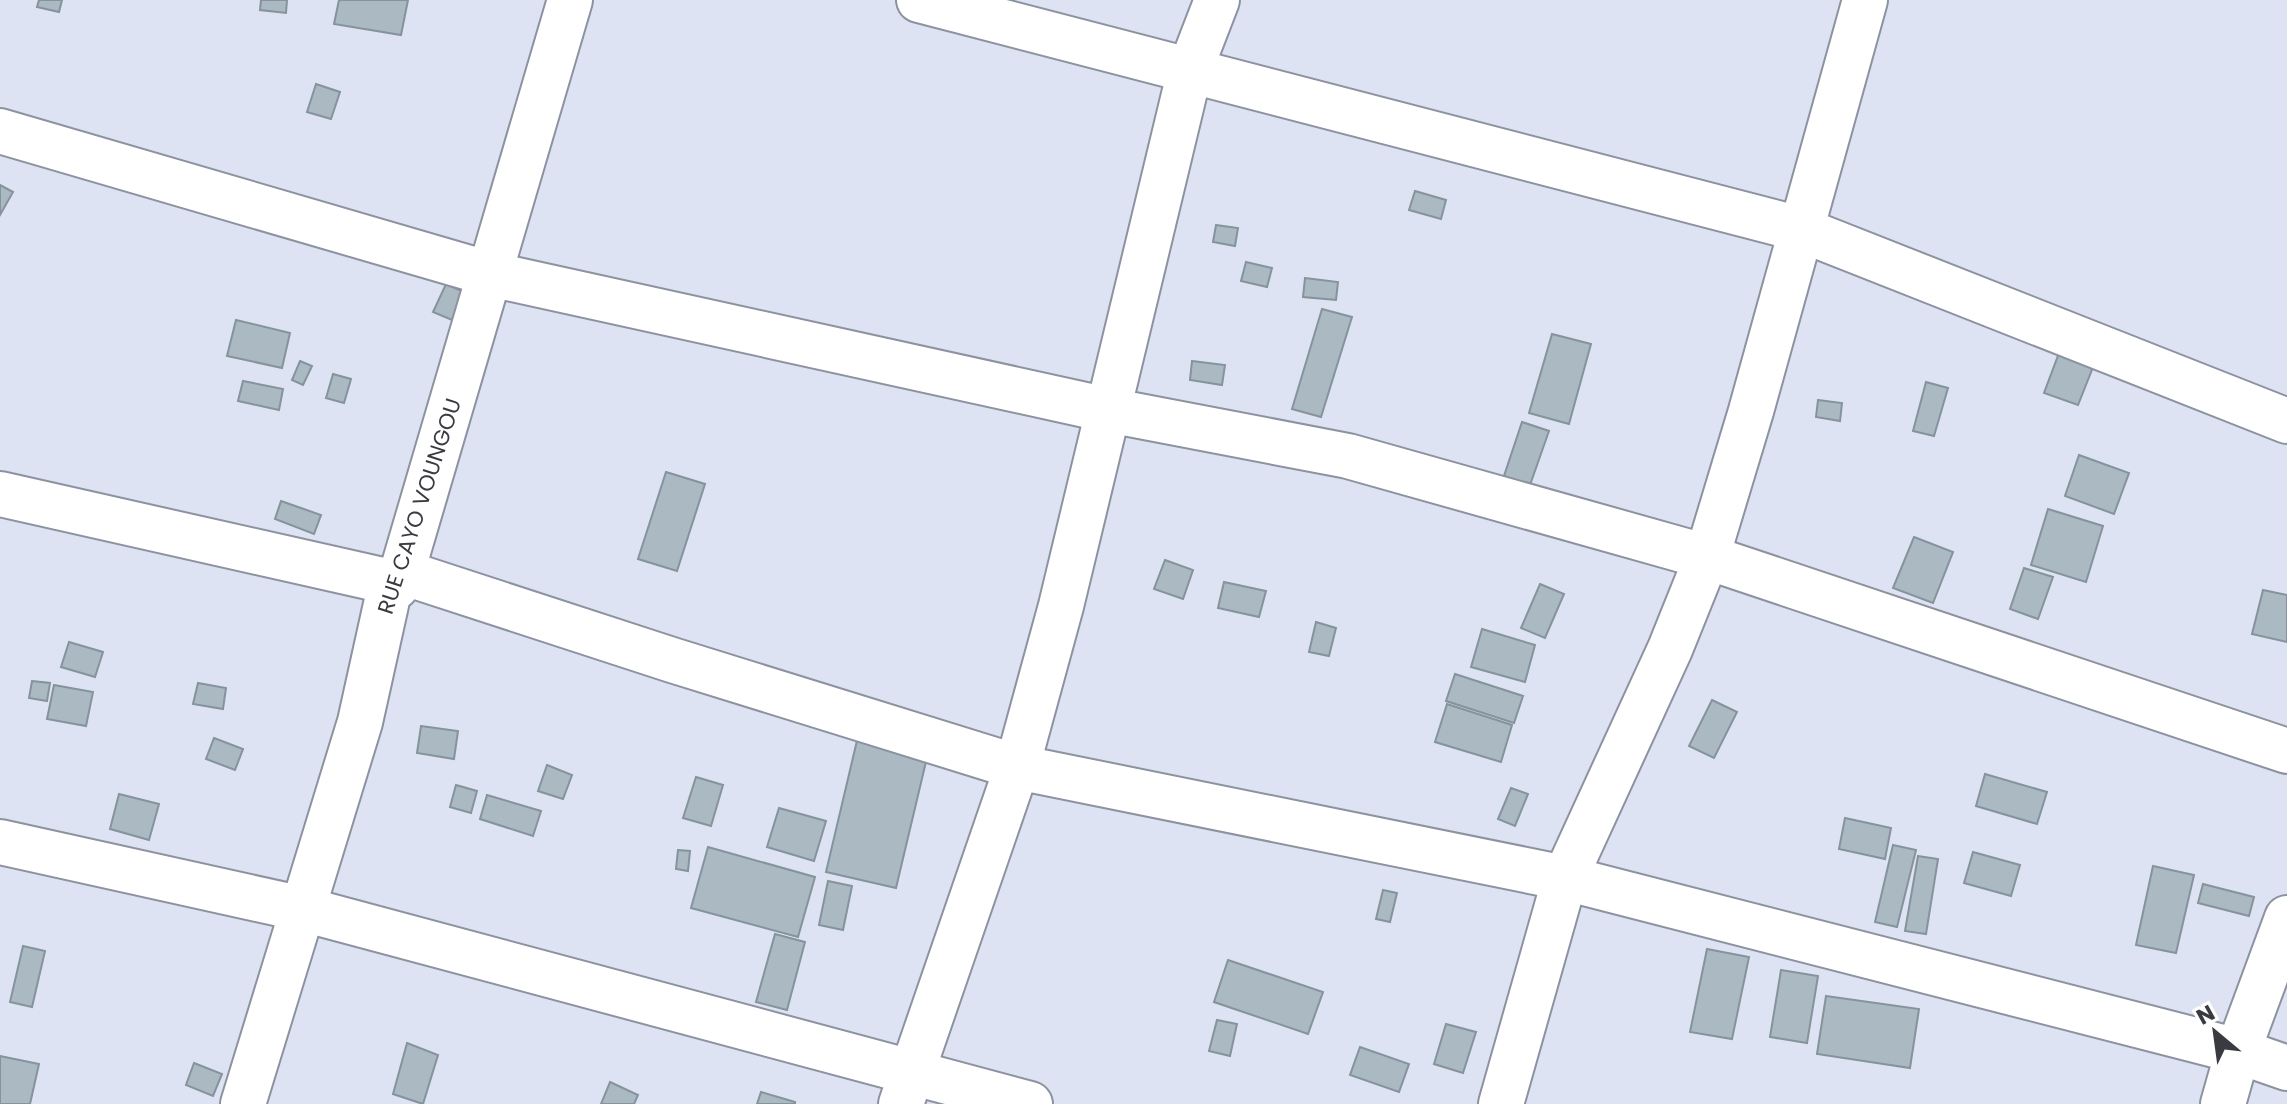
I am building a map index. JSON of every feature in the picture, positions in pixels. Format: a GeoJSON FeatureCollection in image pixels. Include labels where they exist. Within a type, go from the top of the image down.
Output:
{"type":"FeatureCollection","features":[{"type":"Feature","properties":{"kind":"street","name":"RUE CAYO VOUNGOU"},"geometry":{"type":"LineString","coordinates":[[243,1104],[360,722],[396,577],[490,274],[570,0]]}},
{"type":"Feature","properties":{"kind":"street"},"geometry":{"type":"LineString","coordinates":[[919,0],[1800,229],[2287,421]]}},
{"type":"Feature","properties":{"kind":"street"},"geometry":{"type":"LineString","coordinates":[[906,1088],[1017,767],[1061,606],[1190,70],[1217,0]]}},
{"type":"Feature","properties":{"kind":"street"},"geometry":{"type":"LineString","coordinates":[[1501,1104],[1565,878],[1670,649],[1707,557],[1751,411],[1865,0]]}},
{"type":"Feature","properties":{"kind":"street"},"geometry":{"type":"LineString","coordinates":[[0,131],[490,274],[1108,410],[1348,456],[1707,557],[2287,751]]}},
{"type":"Feature","properties":{"kind":"street"},"geometry":{"type":"LineString","coordinates":[[0,494],[396,577],[1017,767],[1565,878],[2238,1051],[2287,1068]]}},
{"type":"Feature","properties":{"kind":"street"},"geometry":{"type":"LineString","coordinates":[[0,842],[303,909],[906,1088],[1030,1104]]}},
{"type":"Feature","properties":{"kind":"street"},"geometry":{"type":"LineString","coordinates":[[2223,1104],[2238,1051],[2287,918]]}},
{"type":"Feature","properties":{"kind":"building"},"geometry":{"type":"Polygon","coordinates":[[[39,0],[62,0],[59,12],[37,7],[39,0]]]}},
{"type":"Feature","properties":{"kind":"building"},"geometry":{"type":"Polygon","coordinates":[[[261,0],[287,0],[286,13],[260,10],[261,0]]]}},
{"type":"Feature","properties":{"kind":"building"},"geometry":{"type":"Polygon","coordinates":[[[339,0],[408,0],[401,35],[334,24],[339,0]]]}},
{"type":"Feature","properties":{"kind":"building"},"geometry":{"type":"Polygon","coordinates":[[[316,84],[340,92],[331,119],[307,112],[316,84]]]}},
{"type":"Feature","properties":{"kind":"building"},"geometry":{"type":"Polygon","coordinates":[[[0,185],[13,192],[0,215],[0,185]]]}},
{"type":"Feature","properties":{"kind":"building"},"geometry":{"type":"Polygon","coordinates":[[[1415,191],[1446,200],[1441,219],[1409,210],[1415,191]]]}},
{"type":"Feature","properties":{"kind":"building"},"geometry":{"type":"Polygon","coordinates":[[[1216,225],[1238,228],[1235,246],[1213,242],[1216,225]]]}},
{"type":"Feature","properties":{"kind":"building"},"geometry":{"type":"Polygon","coordinates":[[[1246,262],[1272,268],[1267,287],[1241,281],[1246,262]]]}},
{"type":"Feature","properties":{"kind":"building"},"geometry":{"type":"Polygon","coordinates":[[[1305,278],[1338,282],[1336,300],[1303,297],[1305,278]]]}},
{"type":"Feature","properties":{"kind":"building"},"geometry":{"type":"Polygon","coordinates":[[[446,284],[464,292],[452,320],[433,312],[446,284]]]}},
{"type":"Feature","properties":{"kind":"building"},"geometry":{"type":"Polygon","coordinates":[[[1322,309],[1352,317],[1321,417],[1292,409],[1322,309]]]}},
{"type":"Feature","properties":{"kind":"building"},"geometry":{"type":"Polygon","coordinates":[[[236,320],[290,333],[282,368],[227,356],[236,320]]]}},
{"type":"Feature","properties":{"kind":"building"},"geometry":{"type":"Polygon","coordinates":[[[1552,334],[1591,344],[1569,424],[1529,413],[1552,334]]]}},
{"type":"Feature","properties":{"kind":"building"},"geometry":{"type":"Polygon","coordinates":[[[2062,345],[2097,357],[2078,405],[2044,393],[2062,345]]]}},
{"type":"Feature","properties":{"kind":"building"},"geometry":{"type":"Polygon","coordinates":[[[300,361],[312,366],[303,385],[292,380],[300,361]]]}},
{"type":"Feature","properties":{"kind":"building"},"geometry":{"type":"Polygon","coordinates":[[[1192,361],[1225,365],[1222,385],[1190,380],[1192,361]]]}},
{"type":"Feature","properties":{"kind":"building"},"geometry":{"type":"Polygon","coordinates":[[[333,374],[351,379],[344,403],[326,398],[333,374]]]}},
{"type":"Feature","properties":{"kind":"building"},"geometry":{"type":"Polygon","coordinates":[[[243,381],[283,389],[279,410],[238,401],[243,381]]]}},
{"type":"Feature","properties":{"kind":"building"},"geometry":{"type":"Polygon","coordinates":[[[1926,382],[1948,388],[1934,436],[1913,431],[1926,382]]]}},
{"type":"Feature","properties":{"kind":"building"},"geometry":{"type":"Polygon","coordinates":[[[1818,400],[1842,403],[1840,421],[1816,417],[1818,400]]]}},
{"type":"Feature","properties":{"kind":"building"},"geometry":{"type":"Polygon","coordinates":[[[1522,422],[1549,431],[1530,485],[1504,476],[1522,422]]]}},
{"type":"Feature","properties":{"kind":"building"},"geometry":{"type":"Polygon","coordinates":[[[2079,455],[2129,473],[2114,514],[2065,496],[2079,455]]]}},
{"type":"Feature","properties":{"kind":"building"},"geometry":{"type":"Polygon","coordinates":[[[666,472],[705,484],[677,571],[638,559],[666,472]]]}},
{"type":"Feature","properties":{"kind":"building"},"geometry":{"type":"Polygon","coordinates":[[[281,501],[321,515],[314,534],[275,519],[281,501]]]}},
{"type":"Feature","properties":{"kind":"building"},"geometry":{"type":"Polygon","coordinates":[[[2048,509],[2103,526],[2086,582],[2031,565],[2048,509]]]}},
{"type":"Feature","properties":{"kind":"building"},"geometry":{"type":"Polygon","coordinates":[[[1914,537],[1953,552],[1933,603],[1893,588],[1914,537]]]}},
{"type":"Feature","properties":{"kind":"building"},"geometry":{"type":"Polygon","coordinates":[[[1165,560],[1193,570],[1183,599],[1154,589],[1165,560]]]}},
{"type":"Feature","properties":{"kind":"building"},"geometry":{"type":"Polygon","coordinates":[[[2024,568],[2053,577],[2038,619],[2010,609],[2024,568]]]}},
{"type":"Feature","properties":{"kind":"building"},"geometry":{"type":"Polygon","coordinates":[[[1224,582],[1266,591],[1259,617],[1218,608],[1224,582]]]}},
{"type":"Feature","properties":{"kind":"building"},"geometry":{"type":"Polygon","coordinates":[[[1540,584],[1564,594],[1545,638],[1521,628],[1540,584]]]}},
{"type":"Feature","properties":{"kind":"building"},"geometry":{"type":"Polygon","coordinates":[[[2263,590],[2287,595],[2287,642],[2252,634],[2263,590]]]}},
{"type":"Feature","properties":{"kind":"building"},"geometry":{"type":"Polygon","coordinates":[[[1316,622],[1336,628],[1329,656],[1309,652],[1316,622]]]}},
{"type":"Feature","properties":{"kind":"building"},"geometry":{"type":"Polygon","coordinates":[[[1482,629],[1535,645],[1525,682],[1471,667],[1482,629]]]}},
{"type":"Feature","properties":{"kind":"building"},"geometry":{"type":"Polygon","coordinates":[[[69,642],[103,652],[95,677],[61,667],[69,642]]]}},
{"type":"Feature","properties":{"kind":"building"},"geometry":{"type":"Polygon","coordinates":[[[1455,674],[1523,696],[1514,723],[1446,701],[1455,674]]]}},
{"type":"Feature","properties":{"kind":"building"},"geometry":{"type":"Polygon","coordinates":[[[32,681],[50,683],[47,701],[29,698],[32,681]]]}},
{"type":"Feature","properties":{"kind":"building"},"geometry":{"type":"Polygon","coordinates":[[[198,683],[226,688],[223,709],[193,704],[198,683]]]}},
{"type":"Feature","properties":{"kind":"building"},"geometry":{"type":"Polygon","coordinates":[[[54,685],[93,692],[86,726],[47,719],[54,685]]]}},
{"type":"Feature","properties":{"kind":"building"},"geometry":{"type":"Polygon","coordinates":[[[1712,700],[1737,712],[1714,758],[1689,746],[1712,700]]]}},
{"type":"Feature","properties":{"kind":"building"},"geometry":{"type":"Polygon","coordinates":[[[1447,704],[1512,725],[1501,762],[1435,742],[1447,704]]]}},
{"type":"Feature","properties":{"kind":"building"},"geometry":{"type":"Polygon","coordinates":[[[421,726],[458,731],[454,759],[417,753],[421,726]]]}},
{"type":"Feature","properties":{"kind":"building"},"geometry":{"type":"Polygon","coordinates":[[[859,732],[929,749],[896,888],[826,872],[859,732]]]}},
{"type":"Feature","properties":{"kind":"building"},"geometry":{"type":"Polygon","coordinates":[[[214,738],[243,749],[235,770],[206,759],[214,738]]]}},
{"type":"Feature","properties":{"kind":"building"},"geometry":{"type":"Polygon","coordinates":[[[547,765],[572,775],[563,799],[538,791],[547,765]]]}},
{"type":"Feature","properties":{"kind":"building"},"geometry":{"type":"Polygon","coordinates":[[[1985,774],[2047,792],[2037,824],[1976,806],[1985,774]]]}},
{"type":"Feature","properties":{"kind":"building"},"geometry":{"type":"Polygon","coordinates":[[[696,777],[723,785],[711,826],[683,818],[696,777]]]}},
{"type":"Feature","properties":{"kind":"building"},"geometry":{"type":"Polygon","coordinates":[[[456,785],[477,791],[471,813],[450,807],[456,785]]]}},
{"type":"Feature","properties":{"kind":"building"},"geometry":{"type":"Polygon","coordinates":[[[1511,788],[1528,794],[1515,826],[1498,819],[1511,788]]]}},
{"type":"Feature","properties":{"kind":"building"},"geometry":{"type":"Polygon","coordinates":[[[119,794],[159,804],[149,840],[110,829],[119,794]]]}},
{"type":"Feature","properties":{"kind":"building"},"geometry":{"type":"Polygon","coordinates":[[[487,795],[541,811],[533,836],[480,819],[487,795]]]}},
{"type":"Feature","properties":{"kind":"building"},"geometry":{"type":"Polygon","coordinates":[[[779,808],[826,821],[814,861],[767,847],[779,808]]]}},
{"type":"Feature","properties":{"kind":"building"},"geometry":{"type":"Polygon","coordinates":[[[1845,818],[1891,828],[1885,859],[1839,849],[1845,818]]]}},
{"type":"Feature","properties":{"kind":"building"},"geometry":{"type":"Polygon","coordinates":[[[1893,845],[1916,850],[1897,927],[1875,922],[1893,845]]]}},
{"type":"Feature","properties":{"kind":"building"},"geometry":{"type":"Polygon","coordinates":[[[708,847],[815,877],[798,937],[691,908],[708,847]]]}},
{"type":"Feature","properties":{"kind":"building"},"geometry":{"type":"Polygon","coordinates":[[[678,850],[690,851],[688,871],[676,869],[678,850]]]}},
{"type":"Feature","properties":{"kind":"building"},"geometry":{"type":"Polygon","coordinates":[[[1973,852],[2020,865],[2011,896],[1964,883],[1973,852]]]}},
{"type":"Feature","properties":{"kind":"building"},"geometry":{"type":"Polygon","coordinates":[[[1918,856],[1938,859],[1926,934],[1905,931],[1918,856]]]}},
{"type":"Feature","properties":{"kind":"building"},"geometry":{"type":"Polygon","coordinates":[[[2153,866],[2194,875],[2176,953],[2136,945],[2153,866]]]}},
{"type":"Feature","properties":{"kind":"building"},"geometry":{"type":"Polygon","coordinates":[[[828,881],[852,886],[843,930],[819,925],[828,881]]]}},
{"type":"Feature","properties":{"kind":"building"},"geometry":{"type":"Polygon","coordinates":[[[2203,884],[2254,897],[2249,916],[2198,903],[2203,884]]]}},
{"type":"Feature","properties":{"kind":"building"},"geometry":{"type":"Polygon","coordinates":[[[1383,890],[1397,893],[1390,922],[1376,919],[1383,890]]]}},
{"type":"Feature","properties":{"kind":"building"},"geometry":{"type":"Polygon","coordinates":[[[775,934],[805,942],[787,1010],[756,1002],[775,934]]]}},
{"type":"Feature","properties":{"kind":"building"},"geometry":{"type":"Polygon","coordinates":[[[23,946],[45,951],[32,1007],[10,1002],[23,946]]]}},
{"type":"Feature","properties":{"kind":"building"},"geometry":{"type":"Polygon","coordinates":[[[1707,949],[1749,957],[1732,1039],[1690,1032],[1707,949]]]}},
{"type":"Feature","properties":{"kind":"building"},"geometry":{"type":"Polygon","coordinates":[[[1228,960],[1323,992],[1308,1034],[1214,1002],[1228,960]]]}},
{"type":"Feature","properties":{"kind":"building"},"geometry":{"type":"Polygon","coordinates":[[[1781,970],[1818,976],[1807,1043],[1770,1037],[1781,970]]]}},
{"type":"Feature","properties":{"kind":"building"},"geometry":{"type":"Polygon","coordinates":[[[1826,996],[1919,1009],[1910,1068],[1817,1054],[1826,996]]]}},
{"type":"Feature","properties":{"kind":"building"},"geometry":{"type":"Polygon","coordinates":[[[1217,1020],[1237,1024],[1230,1056],[1209,1051],[1217,1020]]]}},
{"type":"Feature","properties":{"kind":"building"},"geometry":{"type":"Polygon","coordinates":[[[1446,1024],[1476,1032],[1463,1073],[1434,1064],[1446,1024]]]}},
{"type":"Feature","properties":{"kind":"building"},"geometry":{"type":"Polygon","coordinates":[[[407,1043],[438,1055],[423,1104],[393,1094],[407,1043]]]}},
{"type":"Feature","properties":{"kind":"building"},"geometry":{"type":"Polygon","coordinates":[[[1360,1047],[1409,1064],[1399,1092],[1350,1075],[1360,1047]]]}},
{"type":"Feature","properties":{"kind":"building"},"geometry":{"type":"Polygon","coordinates":[[[0,1056],[39,1064],[30,1104],[0,1104],[0,1056]]]}},
{"type":"Feature","properties":{"kind":"building"},"geometry":{"type":"Polygon","coordinates":[[[194,1063],[222,1074],[213,1096],[186,1085],[194,1063]]]}},
{"type":"Feature","properties":{"kind":"building"},"geometry":{"type":"Polygon","coordinates":[[[610,1082],[638,1095],[634,1104],[601,1104],[610,1082]]]}},
{"type":"Feature","properties":{"kind":"building"},"geometry":{"type":"Polygon","coordinates":[[[761,1092],[795,1102],[795,1104],[757,1104],[761,1092]]]}}]}
